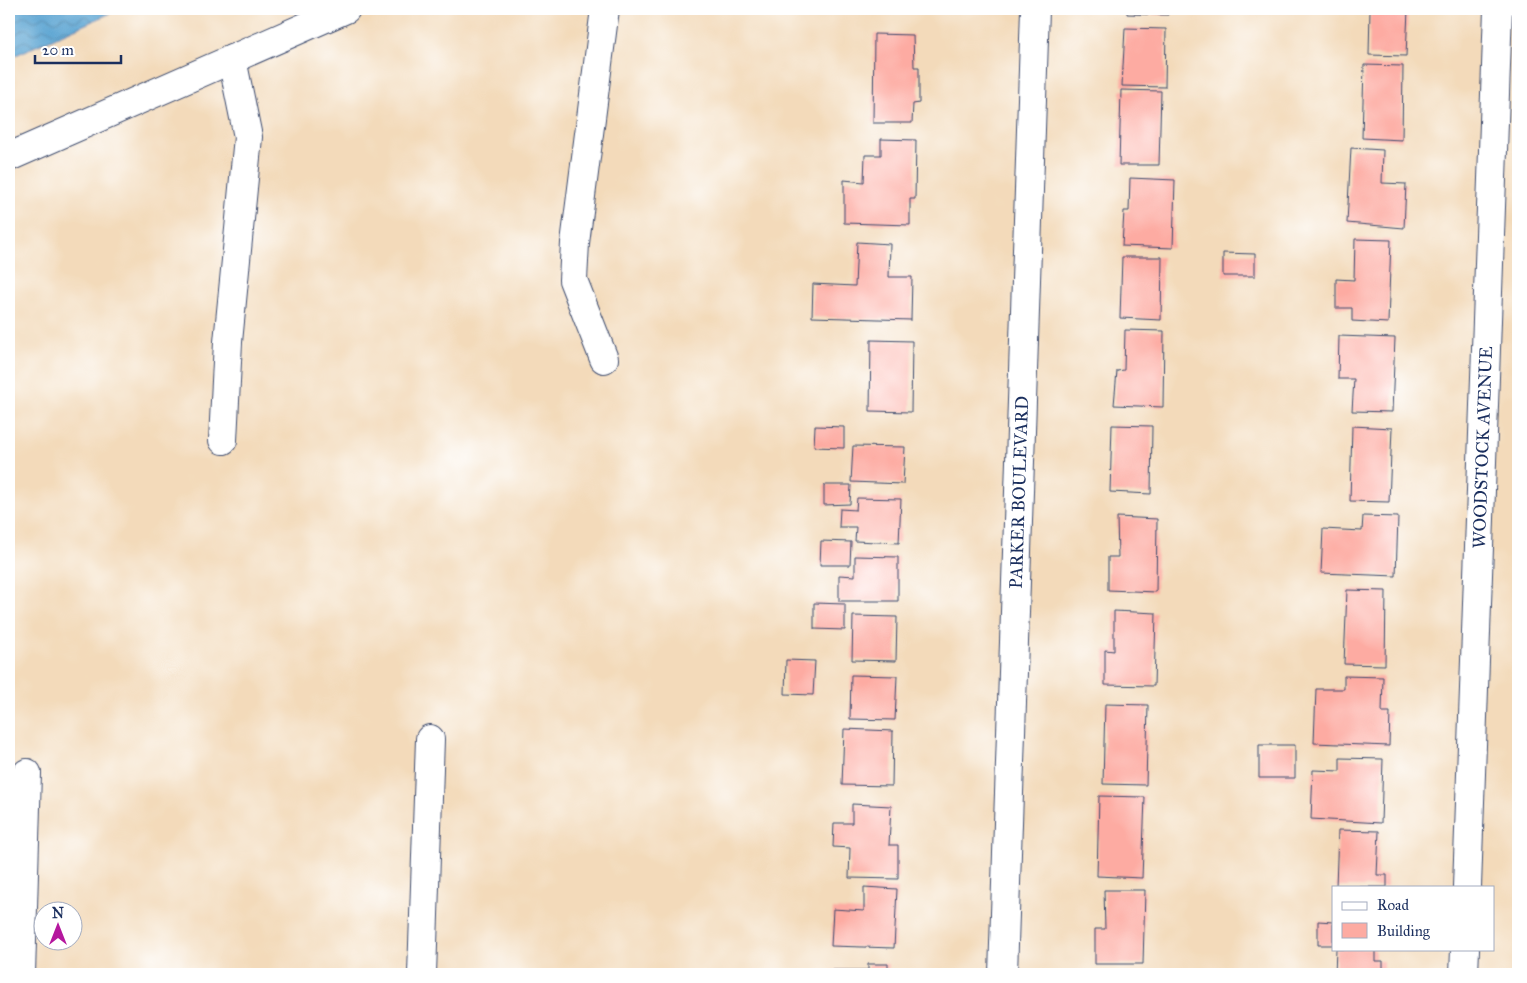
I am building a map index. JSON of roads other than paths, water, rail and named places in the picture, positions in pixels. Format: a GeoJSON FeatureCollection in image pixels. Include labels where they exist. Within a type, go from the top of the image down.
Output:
{"type":"FeatureCollection","features":[{"type":"Feature","properties":{"kind":"street"},"geometry":{"type":"LineString","coordinates":[[9,157],[346,9]]}},
{"type":"Feature","properties":{"kind":"street"},"geometry":{"type":"LineString","coordinates":[[604,359],[573,280],[575,243],[605,9]]}},
{"type":"Feature","properties":{"kind":"street","name":"PARKER BOULEVARD"},"geometry":{"type":"LineString","coordinates":[[1003,974],[1035,9]]}},
{"type":"Feature","properties":{"kind":"street","name":"WOODSTOCK AVENUE"},"geometry":{"type":"LineString","coordinates":[[1467,886],[1498,9]]}},
{"type":"Feature","properties":{"kind":"street"},"geometry":{"type":"LineString","coordinates":[[223,440],[228,342],[248,136],[232,59]]}},
{"type":"Feature","properties":{"kind":"street"},"geometry":{"type":"LineString","coordinates":[[422,974],[430,739]]}},
{"type":"Feature","properties":{"kind":"street"},"geometry":{"type":"LineString","coordinates":[[21,974],[27,773]]}},
{"type":"Feature","properties":{"kind":"street"},"geometry":{"type":"LineString","coordinates":[[1464,974],[1465,950]]}},
{"type":"Feature","properties":{"kind":"water"},"geometry":{"type":"Polygon","coordinates":[[[9,9],[120,9],[9,58],[9,9]]]}}]}
